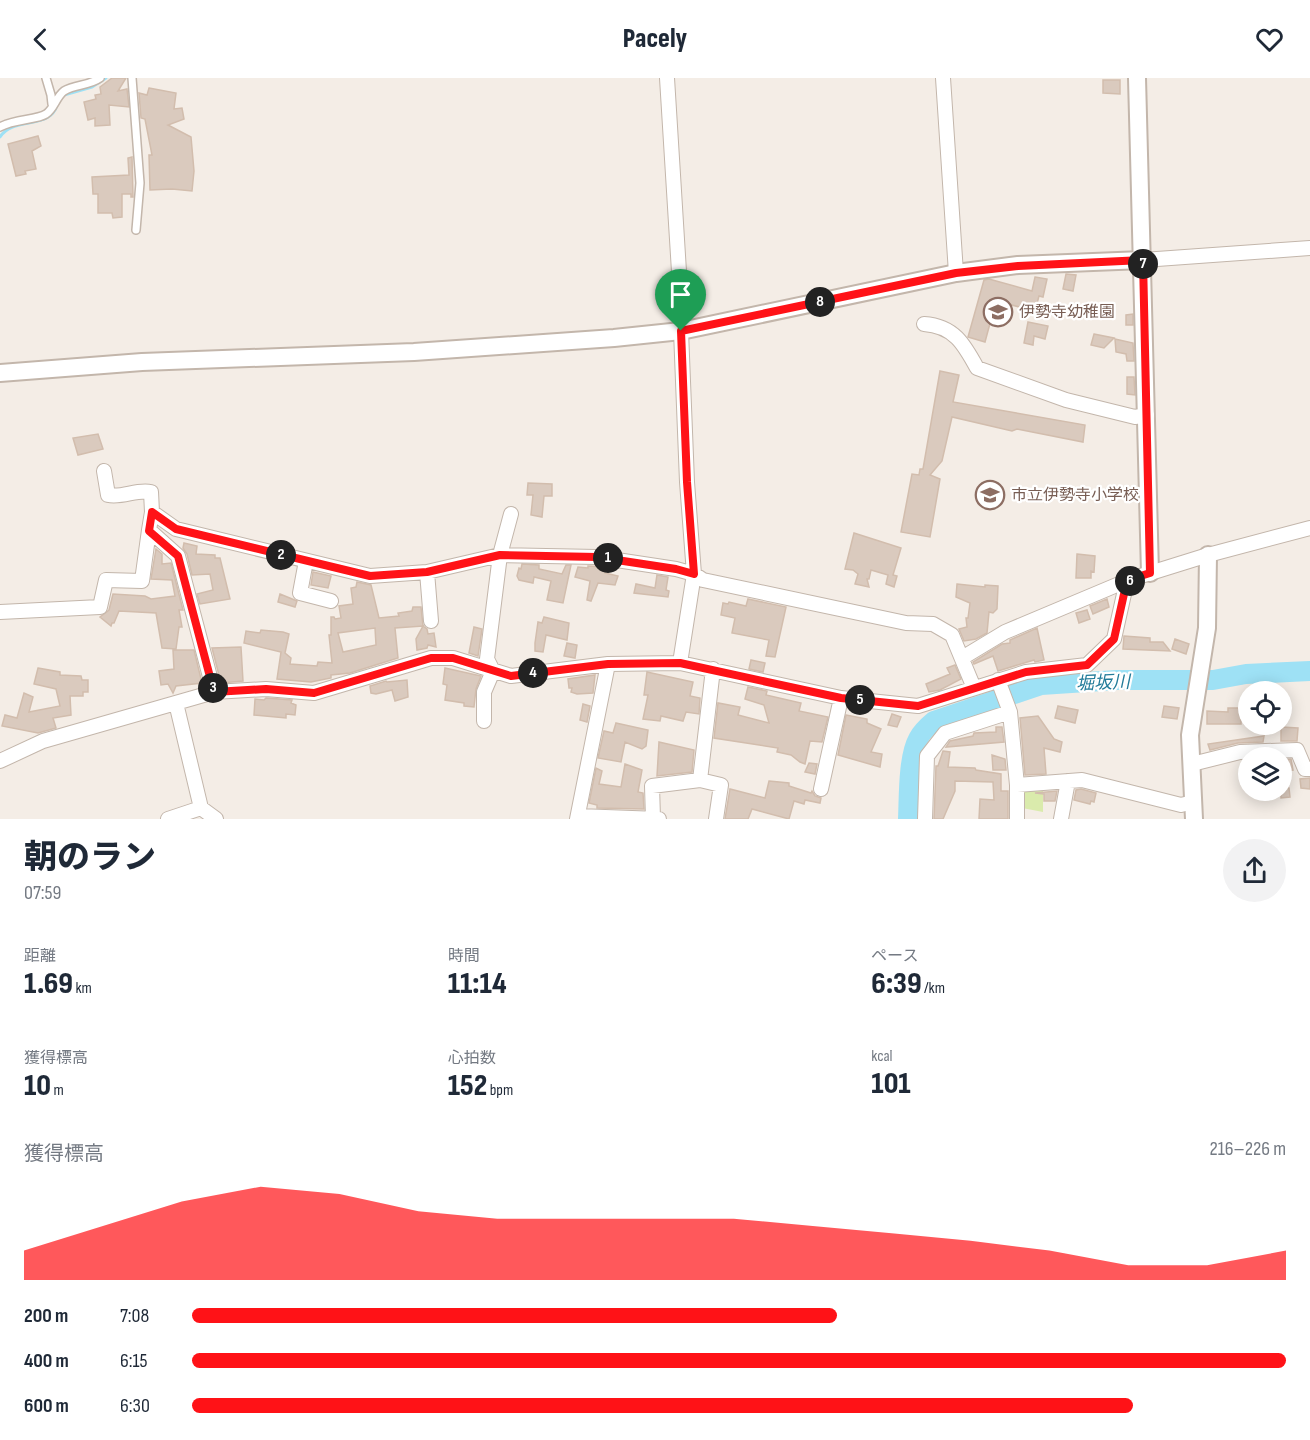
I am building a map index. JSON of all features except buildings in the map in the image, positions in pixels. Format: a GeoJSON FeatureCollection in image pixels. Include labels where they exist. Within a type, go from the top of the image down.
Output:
{"type":"FeatureCollection","features":[{"type":"Feature","properties":{"kind":"street"},"geometry":{"type":"LineString","coordinates":[[667,78],[681,309],[687,482],[694,574],[680,663]]}},
{"type":"Feature","properties":{"kind":"street"},"geometry":{"type":"LineString","coordinates":[[943,78],[956,273]]}},
{"type":"Feature","properties":{"kind":"street"},"geometry":{"type":"LineString","coordinates":[[1137,78],[1150,573]]}},
{"type":"Feature","properties":{"kind":"street"},"geometry":{"type":"LineString","coordinates":[[0,373],[141,362],[414,352],[614,338],[681,331],[956,273],[1018,266],[1310,248]]}},
{"type":"Feature","properties":{"kind":"street"},"geometry":{"type":"LineString","coordinates":[[924,324],[938,325],[961,340],[977,368],[1066,400],[1135,417],[1146,415]]}},
{"type":"Feature","properties":{"kind":"street"},"geometry":{"type":"LineString","coordinates":[[0,612],[100,607],[106,580],[142,581],[152,512],[151,492],[142,490],[115,496],[108,495],[104,471]]}},
{"type":"Feature","properties":{"kind":"street"},"geometry":{"type":"LineString","coordinates":[[152,512],[176,529],[370,576],[427,572],[500,555],[597,557],[676,569],[694,574],[703,580],[906,623],[933,624],[952,635],[974,688]]}},
{"type":"Feature","properties":{"kind":"street"},"geometry":{"type":"LineString","coordinates":[[494,670],[487,659],[500,555],[511,514]]}},
{"type":"Feature","properties":{"kind":"street"},"geometry":{"type":"LineString","coordinates":[[962,658],[1005,632],[1131,579],[1208,555],[1310,528]]}},
{"type":"Feature","properties":{"kind":"street"},"geometry":{"type":"LineString","coordinates":[[149,531],[178,556],[214,692]]}},
{"type":"Feature","properties":{"kind":"street"},"geometry":{"type":"LineString","coordinates":[[1017,785],[1082,780],[1181,805],[1194,811],[1190,735],[1207,628],[1208,555]]}},
{"type":"Feature","properties":{"kind":"street"},"geometry":{"type":"LineString","coordinates":[[306,561],[300,593],[331,601]]}},
{"type":"Feature","properties":{"kind":"street"},"geometry":{"type":"LineString","coordinates":[[427,572],[431,621]]}},
{"type":"Feature","properties":{"kind":"street"},"geometry":{"type":"LineString","coordinates":[[0,761],[43,741],[214,692],[266,689],[314,693],[431,658],[453,658],[511,676],[608,664],[680,663],[841,698],[918,706],[974,688],[999,683],[1026,672],[1087,665],[1114,639],[1124,594],[1131,579]]}},
{"type":"Feature","properties":{"kind":"street"},"geometry":{"type":"LineString","coordinates":[[608,664],[578,818],[659,819]]}},
{"type":"Feature","properties":{"kind":"street"},"geometry":{"type":"LineString","coordinates":[[700,780],[713,669]]}},
{"type":"Feature","properties":{"kind":"street"},"geometry":{"type":"LineString","coordinates":[[484,721],[484,692],[494,670]]}},
{"type":"Feature","properties":{"kind":"street"},"geometry":{"type":"LineString","coordinates":[[999,683],[1009,710],[1017,785],[1017,819]]}},
{"type":"Feature","properties":{"kind":"street"},"geometry":{"type":"LineString","coordinates":[[821,789],[841,698]]}},
{"type":"Feature","properties":{"kind":"street"},"geometry":{"type":"LineString","coordinates":[[176,704],[201,808],[216,819]]}},
{"type":"Feature","properties":{"kind":"street"},"geometry":{"type":"LineString","coordinates":[[925,819],[927,756],[945,732],[1009,710]]}},
{"type":"Feature","properties":{"kind":"street"},"geometry":{"type":"LineString","coordinates":[[1192,765],[1240,752],[1297,750],[1305,769],[1310,769]]}},
{"type":"Feature","properties":{"kind":"street"},"geometry":{"type":"LineString","coordinates":[[653,818],[652,786],[700,780],[721,785],[716,819]]}},
{"type":"Feature","properties":{"kind":"street"},"geometry":{"type":"LineString","coordinates":[[1061,819],[1068,781]]}},
{"type":"Feature","properties":{"kind":"street"},"geometry":{"type":"LineString","coordinates":[[168,819],[201,808]]}},
{"type":"Feature","properties":{"kind":"lane"},"geometry":{"type":"LineString","coordinates":[[46,78],[51,95],[51,106]]}},
{"type":"Feature","properties":{"kind":"lane"},"geometry":{"type":"LineString","coordinates":[[0,127],[43,115],[47,113],[59,95],[67,89],[100,78]]}},
{"type":"Feature","properties":{"kind":"lane"},"geometry":{"type":"LineString","coordinates":[[132,78],[140,183],[136,230]]}},
{"type":"Feature","properties":{"kind":"green space"},"geometry":{"type":"Polygon","coordinates":[[[1043,783],[1043,812],[1017,807],[1017,785],[1043,783]]]}},
{"type":"Feature","properties":{"kind":"waterway"},"geometry":{"type":"LineString","coordinates":[[64,95],[92,87],[106,78]]}},
{"type":"Feature","properties":{"kind":"waterway"},"geometry":{"type":"LineString","coordinates":[[0,137],[13,127],[47,118],[57,105]]}},
{"type":"Feature","properties":{"kind":"waterway","name":"堀坂川"},"geometry":{"type":"LineString","coordinates":[[908,819],[912,756],[921,734],[934,721],[1041,685],[1117,680],[1213,680],[1246,674],[1310,671]]}},
{"type":"Feature","properties":{"kind":"place","name":"伊勢寺幼稚園"},"geometry":{"type":"Point","coordinates":[998,312]}},
{"type":"Feature","properties":{"kind":"place","name":"市立伊勢寺小学校"},"geometry":{"type":"Point","coordinates":[990,495]}},
{"type":"Feature","properties":{"kind":"route"},"geometry":{"type":"LineString","coordinates":[[1143,260],[1150,573],[1131,579],[1126,587],[1114,639],[1087,665],[1026,672],[918,706],[841,698],[680,663],[608,664],[511,676],[453,658],[431,658],[314,693],[266,689],[214,692],[178,556],[149,531],[152,512],[176,529],[370,576],[427,572],[500,555],[597,557],[676,569],[694,574],[687,482],[681,331],[956,273],[1018,266],[1143,260]]}}]}
